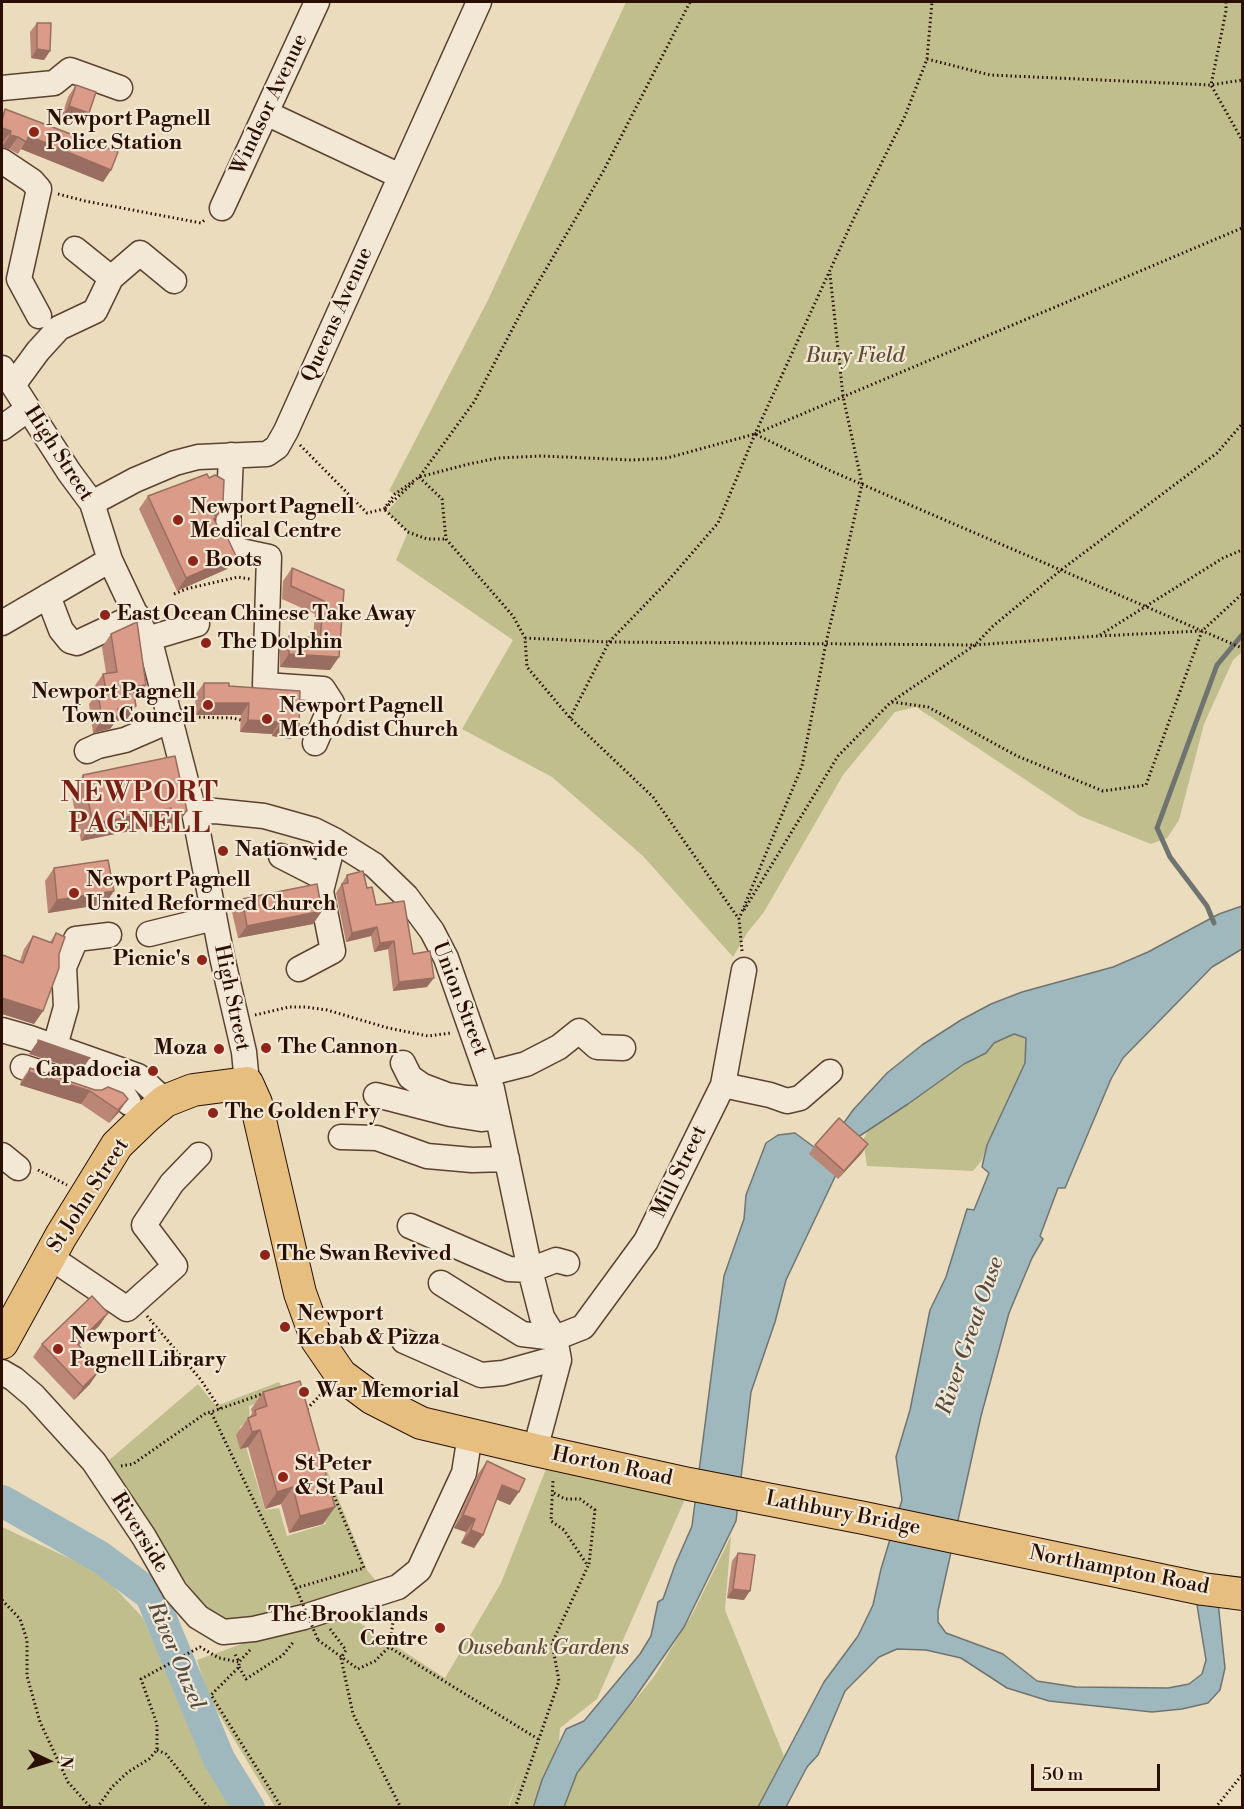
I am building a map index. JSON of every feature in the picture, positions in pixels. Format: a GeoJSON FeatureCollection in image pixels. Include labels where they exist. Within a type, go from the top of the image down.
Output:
{"type":"FeatureCollection","features":[{"type":"Feature","properties":{"kind":"main road","name":"St John Street"},"geometry":{"type":"LineString","coordinates":[[2,1344],[50,1257],[117,1145],[165,1101],[193,1089],[247,1083]]}},
{"type":"Feature","properties":{"kind":"main road","name":"High Street"},"geometry":{"type":"LineString","coordinates":[[247,1083],[256,1103],[300,1293],[316,1340],[341,1375],[372,1398],[421,1423],[544,1452]]}},
{"type":"Feature","properties":{"kind":"main road","name":"Horton Road"},"geometry":{"type":"LineString","coordinates":[[544,1452],[689,1484]]}},
{"type":"Feature","properties":{"kind":"main road","name":"Lathbury Bridge"},"geometry":{"type":"LineString","coordinates":[[689,1484],[996,1545]]}},
{"type":"Feature","properties":{"kind":"main road","name":"Northampton Road"},"geometry":{"type":"LineString","coordinates":[[996,1545],[1203,1589],[1242,1594]]}},
{"type":"Feature","properties":{"kind":"street","name":"Windsor Avenue"},"geometry":{"type":"LineString","coordinates":[[222,208],[317,2]]}},
{"type":"Feature","properties":{"kind":"street","name":"Queens Avenue"},"geometry":{"type":"LineString","coordinates":[[92,503],[135,480],[175,463],[198,457],[267,454],[277,447],[478,2]]}},
{"type":"Feature","properties":{"kind":"street"},"geometry":{"type":"LineString","coordinates":[[2,88],[54,83],[70,70],[120,88]]}},
{"type":"Feature","properties":{"kind":"street"},"geometry":{"type":"LineString","coordinates":[[266,112],[400,176]]}},
{"type":"Feature","properties":{"kind":"street"},"geometry":{"type":"LineString","coordinates":[[2,161],[32,181],[39,189],[19,279],[39,316]]}},
{"type":"Feature","properties":{"kind":"street"},"geometry":{"type":"LineString","coordinates":[[75,249],[111,278]]}},
{"type":"Feature","properties":{"kind":"street"},"geometry":{"type":"LineString","coordinates":[[7,377],[38,351],[59,328],[95,311],[111,278],[140,253],[174,281]]}},
{"type":"Feature","properties":{"kind":"street","name":"High Street"},"geometry":{"type":"LineString","coordinates":[[7,377],[92,503],[110,560],[152,649],[194,812],[235,1019],[244,1052],[247,1083]]}},
{"type":"Feature","properties":{"kind":"street"},"geometry":{"type":"LineString","coordinates":[[2,428],[28,409]]}},
{"type":"Feature","properties":{"kind":"street"},"geometry":{"type":"LineString","coordinates":[[231,455],[228,528],[236,549],[269,557],[265,685],[323,689],[332,703],[315,742]]}},
{"type":"Feature","properties":{"kind":"street"},"geometry":{"type":"LineString","coordinates":[[2,623],[110,560]]}},
{"type":"Feature","properties":{"kind":"street"},"geometry":{"type":"LineString","coordinates":[[48,596],[61,630],[70,641],[77,643],[137,615]]}},
{"type":"Feature","properties":{"kind":"street"},"geometry":{"type":"LineString","coordinates":[[147,639],[196,624]]}},
{"type":"Feature","properties":{"kind":"street"},"geometry":{"type":"LineString","coordinates":[[87,751],[143,732],[162,724],[171,717]]}},
{"type":"Feature","properties":{"kind":"street","name":"Union Street"},"geometry":{"type":"LineString","coordinates":[[194,812],[215,811],[264,816],[314,830],[374,865],[406,896],[432,931],[446,958],[487,1074],[542,1317],[557,1349]]}},
{"type":"Feature","properties":{"kind":"street"},"geometry":{"type":"LineString","coordinates":[[299,969],[333,951],[321,891],[334,840]]}},
{"type":"Feature","properties":{"kind":"street"},"geometry":{"type":"LineString","coordinates":[[281,856],[324,878]]}},
{"type":"Feature","properties":{"kind":"street"},"geometry":{"type":"LineString","coordinates":[[149,934],[214,918]]}},
{"type":"Feature","properties":{"kind":"street"},"geometry":{"type":"LineString","coordinates":[[55,1046],[66,1007],[64,967],[76,939],[108,935]]}},
{"type":"Feature","properties":{"kind":"street","name":"Mill Street"},"geometry":{"type":"LineString","coordinates":[[404,1341],[481,1375],[503,1373],[546,1361],[583,1327],[646,1241],[723,1085],[744,970]]}},
{"type":"Feature","properties":{"kind":"street"},"geometry":{"type":"LineString","coordinates":[[2,1030],[55,1046],[138,1076],[165,1101]]}},
{"type":"Feature","properties":{"kind":"street"},"geometry":{"type":"LineString","coordinates":[[487,1074],[526,1064],[559,1047],[579,1031],[597,1047],[623,1048]]}},
{"type":"Feature","properties":{"kind":"street"},"geometry":{"type":"LineString","coordinates":[[403,1063],[410,1077],[423,1086],[496,1108]]}},
{"type":"Feature","properties":{"kind":"street"},"geometry":{"type":"LineString","coordinates":[[23,1067],[90,1089],[96,1083],[124,1095],[129,1103]]}},
{"type":"Feature","properties":{"kind":"street"},"geometry":{"type":"LineString","coordinates":[[723,1085],[787,1101],[800,1098],[830,1072]]}},
{"type":"Feature","properties":{"kind":"street"},"geometry":{"type":"LineString","coordinates":[[376,1095],[450,1114],[481,1119],[496,1108]]}},
{"type":"Feature","properties":{"kind":"street"},"geometry":{"type":"LineString","coordinates":[[340,1137],[377,1138],[427,1156],[472,1160],[507,1159]]}},
{"type":"Feature","properties":{"kind":"street"},"geometry":{"type":"LineString","coordinates":[[50,1257],[128,1309],[175,1266],[144,1226],[172,1183],[199,1155]]}},
{"type":"Feature","properties":{"kind":"street"},"geometry":{"type":"LineString","coordinates":[[410,1226],[509,1269],[529,1262],[567,1263]]}},
{"type":"Feature","properties":{"kind":"street"},"geometry":{"type":"LineString","coordinates":[[441,1283],[522,1334],[557,1349],[544,1452]]}},
{"type":"Feature","properties":{"kind":"street","name":"Riverside"},"geometry":{"type":"LineString","coordinates":[[2,1372],[34,1396],[94,1462],[144,1537],[176,1591],[198,1617],[224,1632],[309,1626],[398,1587]]}},
{"type":"Feature","properties":{"kind":"street"},"geometry":{"type":"LineString","coordinates":[[398,1587],[419,1570],[464,1473],[470,1435]]}},
{"type":"Feature","properties":{"kind":"path"},"geometry":{"type":"LineString","coordinates":[[286,431],[367,513],[384,509],[419,477],[474,402],[525,305],[604,170],[690,2]]}},
{"type":"Feature","properties":{"kind":"path"},"geometry":{"type":"LineString","coordinates":[[570,718],[609,642],[667,582],[718,523],[755,434],[905,116],[927,58],[932,2]]}},
{"type":"Feature","properties":{"kind":"path"},"geometry":{"type":"LineString","coordinates":[[1226,2],[1211,85],[1242,140]]}},
{"type":"Feature","properties":{"kind":"path"},"geometry":{"type":"LineString","coordinates":[[927,58],[990,75],[1211,85],[1242,80]]}},
{"type":"Feature","properties":{"kind":"path"},"geometry":{"type":"LineString","coordinates":[[39,189],[85,201],[201,223],[222,208]]}},
{"type":"Feature","properties":{"kind":"path"},"geometry":{"type":"LineString","coordinates":[[419,477],[498,458],[541,456],[632,460],[667,458],[755,434],[1242,228]]}},
{"type":"Feature","properties":{"kind":"path"},"geometry":{"type":"LineString","coordinates":[[741,942],[739,919],[802,766],[826,643],[862,484],[843,396],[830,272]]}},
{"type":"Feature","properties":{"kind":"path"},"geometry":{"type":"LineString","coordinates":[[739,919],[838,756],[891,702],[975,645],[993,626],[1062,570],[1217,453],[1242,424]]}},
{"type":"Feature","properties":{"kind":"path"},"geometry":{"type":"LineString","coordinates":[[755,434],[862,484],[1242,648]]}},
{"type":"Feature","properties":{"kind":"path"},"geometry":{"type":"LineString","coordinates":[[419,477],[442,499],[446,538],[513,616],[525,638],[527,667],[570,718],[653,797],[739,919]]}},
{"type":"Feature","properties":{"kind":"path"},"geometry":{"type":"LineString","coordinates":[[384,509],[408,532],[427,539],[446,538]]}},
{"type":"Feature","properties":{"kind":"path"},"geometry":{"type":"LineString","coordinates":[[1098,636],[1222,558],[1242,550]]}},
{"type":"Feature","properties":{"kind":"path"},"geometry":{"type":"LineString","coordinates":[[174,594],[238,577],[269,582]]}},
{"type":"Feature","properties":{"kind":"path"},"geometry":{"type":"LineString","coordinates":[[891,702],[928,707],[1017,756],[1103,791],[1146,785],[1202,631],[1242,594]]}},
{"type":"Feature","properties":{"kind":"path"},"geometry":{"type":"LineString","coordinates":[[525,638],[609,642],[975,645],[1202,631]]}},
{"type":"Feature","properties":{"kind":"path"},"geometry":{"type":"LineString","coordinates":[[171,717],[241,720]]}},
{"type":"Feature","properties":{"kind":"path"},"geometry":{"type":"LineString","coordinates":[[235,1019],[289,1007],[306,1007],[428,1036],[472,1031]]}},
{"type":"Feature","properties":{"kind":"path"},"geometry":{"type":"LineString","coordinates":[[10,1162],[38,1170],[87,1195]]}},
{"type":"Feature","properties":{"kind":"path"},"geometry":{"type":"LineString","coordinates":[[128,1309],[145,1313],[201,1380],[220,1409]]}},
{"type":"Feature","properties":{"kind":"path"},"geometry":{"type":"LineString","coordinates":[[303,1412],[341,1375]]}},
{"type":"Feature","properties":{"kind":"path"},"geometry":{"type":"LineString","coordinates":[[94,1462],[116,1467],[134,1464],[206,1413],[270,1391]]}},
{"type":"Feature","properties":{"kind":"path"},"geometry":{"type":"LineString","coordinates":[[211,1413],[296,1588],[318,1640],[358,1669],[375,1660],[389,1647],[398,1587]]}},
{"type":"Feature","properties":{"kind":"path"},"geometry":{"type":"LineString","coordinates":[[544,1452],[554,1493],[551,1521],[564,1530],[588,1566]]}},
{"type":"Feature","properties":{"kind":"path"},"geometry":{"type":"LineString","coordinates":[[325,1473],[364,1568],[370,1572]]}},
{"type":"Feature","properties":{"kind":"path"},"geometry":{"type":"LineString","coordinates":[[515,1808],[559,1681],[552,1643],[588,1566],[595,1510],[580,1498],[565,1499],[554,1493]]}},
{"type":"Feature","properties":{"kind":"path"},"geometry":{"type":"LineString","coordinates":[[296,1588],[364,1568]]}},
{"type":"Feature","properties":{"kind":"path"},"geometry":{"type":"LineString","coordinates":[[2,1600],[20,1619],[27,1640],[27,1676],[40,1722],[68,1782],[91,1808]]}},
{"type":"Feature","properties":{"kind":"path"},"geometry":{"type":"LineString","coordinates":[[239,1662],[239,1667],[246,1679],[283,1655],[309,1626],[346,1650],[341,1658],[353,1714],[401,1808]]}},
{"type":"Feature","properties":{"kind":"path"},"geometry":{"type":"LineString","coordinates":[[97,1808],[112,1787],[128,1772],[149,1759],[156,1750],[157,1724],[141,1679],[200,1647]]}},
{"type":"Feature","properties":{"kind":"path"},"geometry":{"type":"LineString","coordinates":[[389,1647],[538,1739]]}},
{"type":"Feature","properties":{"kind":"path"},"geometry":{"type":"LineString","coordinates":[[239,1667],[211,1695],[282,1808]]}},
{"type":"Feature","properties":{"kind":"path"},"geometry":{"type":"LineString","coordinates":[[156,1750],[166,1754],[208,1808]]}},
{"type":"Feature","properties":{"kind":"path"},"geometry":{"type":"LineString","coordinates":[[1215,1808],[1242,1774]]}},
{"type":"Feature","properties":{"kind":"green space","name":"Bury Field"},"geometry":{"type":"Polygon","coordinates":[[[626,2],[1242,2],[1242,652],[1233,660],[1204,724],[1179,820],[1167,838],[1151,844],[1080,816],[916,707],[895,712],[843,775],[764,912],[747,933],[733,957],[643,856],[552,777],[462,729],[513,640],[396,560],[408,532],[387,512],[400,497],[389,491],[488,300],[626,2]]]}},
{"type":"Feature","properties":{"kind":"green space"},"geometry":{"type":"Polygon","coordinates":[[[1014,1034],[1026,1038],[1025,1063],[982,1160],[973,1171],[867,1166],[863,1140],[868,1131],[964,1064],[986,1053],[994,1043],[1014,1034]]]}},
{"type":"Feature","properties":{"kind":"green space"},"geometry":{"type":"Polygon","coordinates":[[[279,1382],[320,1453],[367,1570],[381,1587],[317,1606],[233,1621],[211,1614],[177,1571],[128,1497],[108,1461],[198,1384],[216,1406],[279,1382]],[[268,1399],[249,1406],[250,1420],[240,1427],[265,1510],[279,1508],[287,1536],[326,1524],[292,1407],[268,1399]]]}},
{"type":"Feature","properties":{"kind":"green space","name":"Ousebank Gardens"},"geometry":{"type":"Polygon","coordinates":[[[548,1464],[689,1490],[597,1699],[560,1728],[559,1741],[532,1807],[509,1807],[519,1776],[508,1807],[275,1807],[209,1698],[197,1660],[331,1612],[349,1616],[445,1678],[501,1583],[548,1464]]]}},
{"type":"Feature","properties":{"kind":"green space"},"geometry":{"type":"Polygon","coordinates":[[[2,1527],[101,1573],[143,1618],[204,1759],[232,1807],[2,1807],[2,1527]]]}},
{"type":"Feature","properties":{"kind":"green space"},"geometry":{"type":"Polygon","coordinates":[[[731,1536],[725,1610],[784,1756],[758,1807],[558,1808],[577,1773],[655,1675],[693,1613],[731,1536]]]}},
{"type":"Feature","properties":{"kind":"water","name":"River Great Ouse"},"geometry":{"type":"Polygon","coordinates":[[[1242,906],[1242,949],[1212,967],[1123,1058],[1111,1079],[1065,1188],[1058,1188],[1040,1236],[1043,1239],[1032,1258],[1009,1313],[981,1416],[938,1611],[938,1622],[946,1633],[1003,1654],[1037,1681],[1076,1687],[1168,1688],[1189,1684],[1202,1674],[1206,1660],[1196,1599],[1218,1602],[1225,1668],[1220,1690],[1208,1703],[1152,1712],[1049,1701],[1007,1688],[961,1658],[926,1650],[897,1649],[879,1657],[845,1691],[818,1755],[807,1767],[786,1807],[758,1807],[824,1682],[858,1636],[873,1605],[881,1569],[902,1500],[896,1457],[910,1410],[930,1310],[946,1277],[967,1209],[974,1210],[989,1173],[982,1167],[987,1145],[1025,1063],[1026,1038],[1014,1034],[994,1043],[986,1053],[964,1064],[852,1141],[786,1280],[775,1322],[751,1392],[736,1521],[684,1627],[632,1702],[577,1773],[564,1807],[533,1808],[542,1780],[566,1729],[584,1721],[640,1654],[651,1636],[658,1602],[663,1599],[692,1526],[724,1276],[744,1219],[746,1195],[766,1143],[778,1135],[795,1133],[818,1150],[836,1134],[853,1110],[887,1073],[922,1045],[961,1020],[991,1004],[1022,992],[1113,967],[1148,952],[1219,914],[1242,906]]]}},
{"type":"Feature","properties":{"kind":"building"},"geometry":{"type":"Polygon","coordinates":[[[37,23],[51,23],[50,51],[37,49],[37,23]]]}},
{"type":"Feature","properties":{"kind":"building"},"geometry":{"type":"Polygon","coordinates":[[[76,85],[96,92],[89,113],[69,106],[76,85]]]}},
{"type":"Feature","properties":{"kind":"building"},"geometry":{"type":"Polygon","coordinates":[[[5,109],[118,152],[111,170],[29,136],[26,142],[10,135],[11,131],[2,128],[5,109]]]}},
{"type":"Feature","properties":{"kind":"building"},"geometry":{"type":"Polygon","coordinates":[[[207,474],[209,478],[215,475],[224,480],[223,502],[220,505],[222,510],[214,514],[216,517],[214,519],[223,538],[227,537],[236,556],[186,578],[148,496],[207,474]]]}},
{"type":"Feature","properties":{"kind":"building"},"geometry":{"type":"Polygon","coordinates":[[[292,568],[344,590],[339,657],[289,654],[289,636],[320,638],[324,601],[291,586],[292,568]]]}},
{"type":"Feature","properties":{"kind":"building"},"geometry":{"type":"Polygon","coordinates":[[[137,622],[146,685],[133,687],[136,706],[118,709],[119,716],[102,720],[98,692],[106,690],[103,674],[117,672],[111,634],[137,622]]]}},
{"type":"Feature","properties":{"kind":"building"},"geometry":{"type":"Polygon","coordinates":[[[204,683],[229,683],[229,686],[300,691],[299,727],[280,722],[248,720],[249,703],[204,703],[204,683]]]}},
{"type":"Feature","properties":{"kind":"building"},"geometry":{"type":"Polygon","coordinates":[[[175,756],[187,811],[173,814],[171,808],[93,824],[83,775],[175,756]]]}},
{"type":"Feature","properties":{"kind":"building"},"geometry":{"type":"Polygon","coordinates":[[[108,860],[114,891],[57,900],[54,868],[108,860]]]}},
{"type":"Feature","properties":{"kind":"building"},"geometry":{"type":"Polygon","coordinates":[[[363,871],[367,888],[372,887],[376,905],[404,901],[413,954],[430,951],[434,978],[399,982],[394,941],[380,943],[377,927],[352,933],[342,884],[348,883],[347,875],[363,871]]]}},
{"type":"Feature","properties":{"kind":"building"},"geometry":{"type":"Polygon","coordinates":[[[317,884],[322,911],[247,926],[242,899],[317,884]]]}},
{"type":"Feature","properties":{"kind":"building"},"geometry":{"type":"Polygon","coordinates":[[[56,933],[65,937],[59,954],[59,968],[43,1011],[2,998],[3,955],[23,963],[33,936],[52,943],[56,933]]]}},
{"type":"Feature","properties":{"kind":"building"},"geometry":{"type":"Polygon","coordinates":[[[38,1040],[90,1058],[38,1041],[38,1040]]]}},
{"type":"Feature","properties":{"kind":"building"},"geometry":{"type":"Polygon","coordinates":[[[30,1068],[95,1090],[108,1087],[123,1093],[128,1099],[118,1110],[90,1091],[29,1072],[30,1068]]]}},
{"type":"Feature","properties":{"kind":"building"},"geometry":{"type":"Polygon","coordinates":[[[839,1118],[868,1144],[844,1171],[815,1145],[839,1118]]]}},
{"type":"Feature","properties":{"kind":"building"},"geometry":{"type":"Polygon","coordinates":[[[92,1296],[108,1313],[77,1343],[99,1371],[83,1387],[42,1344],[92,1296]]]}},
{"type":"Feature","properties":{"kind":"building","name":"St Peter & St Paul"},"geometry":{"type":"Polygon","coordinates":[[[300,1381],[335,1507],[300,1516],[293,1487],[277,1492],[260,1430],[252,1432],[248,1418],[256,1415],[255,1410],[267,1406],[263,1392],[300,1381]]]}},
{"type":"Feature","properties":{"kind":"building"},"geometry":{"type":"Polygon","coordinates":[[[487,1461],[525,1479],[519,1492],[502,1485],[483,1535],[471,1530],[475,1519],[463,1515],[487,1461]]]}},
{"type":"Feature","properties":{"kind":"building"},"geometry":{"type":"Polygon","coordinates":[[[738,1553],[755,1555],[750,1591],[733,1589],[738,1553]]]}},
{"type":"Feature","properties":{"kind":"waterway"},"geometry":{"type":"LineString","coordinates":[[1214,923],[1207,906],[1170,857],[1157,828],[1217,665],[1242,635]]}},
{"type":"Feature","properties":{"kind":"waterway","name":"River Ouzel"},"geometry":{"type":"LineString","coordinates":[[2,1501],[100,1557],[151,1595],[219,1759],[249,1808]]}},
{"type":"Feature","properties":{"kind":"place","name":"Newport Pagnell Police Station"},"geometry":{"type":"Point","coordinates":[34,132]}},
{"type":"Feature","properties":{"kind":"place","name":"Newport Pagnell Medical Centre"},"geometry":{"type":"Point","coordinates":[178,520]}},
{"type":"Feature","properties":{"kind":"place","name":"Boots"},"geometry":{"type":"Point","coordinates":[193,561]}},
{"type":"Feature","properties":{"kind":"place","name":"East Ocean Chinese Take Away"},"geometry":{"type":"Point","coordinates":[105,615]}},
{"type":"Feature","properties":{"kind":"place","name":"The Dolphin"},"geometry":{"type":"Point","coordinates":[206,643]}},
{"type":"Feature","properties":{"kind":"place","name":"Newport Pagnell Town Council"},"geometry":{"type":"Point","coordinates":[208,705]}},
{"type":"Feature","properties":{"kind":"place","name":"Newport Pagnell Methodist Church"},"geometry":{"type":"Point","coordinates":[267,719]}},
{"type":"Feature","properties":{"kind":"place","name":"Nationwide"},"geometry":{"type":"Point","coordinates":[223,851]}},
{"type":"Feature","properties":{"kind":"place","name":"Newport Pagnell United Reformed Church"},"geometry":{"type":"Point","coordinates":[74,893]}},
{"type":"Feature","properties":{"kind":"place","name":"Picnic's"},"geometry":{"type":"Point","coordinates":[202,960]}},
{"type":"Feature","properties":{"kind":"place","name":"The Cannon"},"geometry":{"type":"Point","coordinates":[266,1048]}},
{"type":"Feature","properties":{"kind":"place","name":"Moza"},"geometry":{"type":"Point","coordinates":[219,1049]}},
{"type":"Feature","properties":{"kind":"place","name":"Capadocia"},"geometry":{"type":"Point","coordinates":[153,1071]}},
{"type":"Feature","properties":{"kind":"place","name":"The Golden Fry"},"geometry":{"type":"Point","coordinates":[213,1113]}},
{"type":"Feature","properties":{"kind":"place","name":"The Swan Revived"},"geometry":{"type":"Point","coordinates":[265,1255]}},
{"type":"Feature","properties":{"kind":"place","name":"Newport Kebab & Pizza"},"geometry":{"type":"Point","coordinates":[285,1327]}},
{"type":"Feature","properties":{"kind":"place","name":"Newport Pagnell Library"},"geometry":{"type":"Point","coordinates":[58,1349]}},
{"type":"Feature","properties":{"kind":"place","name":"War Memorial"},"geometry":{"type":"Point","coordinates":[304,1392]}},
{"type":"Feature","properties":{"kind":"place","name":"St Peter & St Paul"},"geometry":{"type":"Point","coordinates":[283,1477]}},
{"type":"Feature","properties":{"kind":"place","name":"The Brooklands Centre"},"geometry":{"type":"Point","coordinates":[440,1628]}},
{"type":"Feature","properties":{"kind":"district","name":"NEWPORT PAGNELL"},"geometry":{"type":"Point","coordinates":[140,810]}}]}
